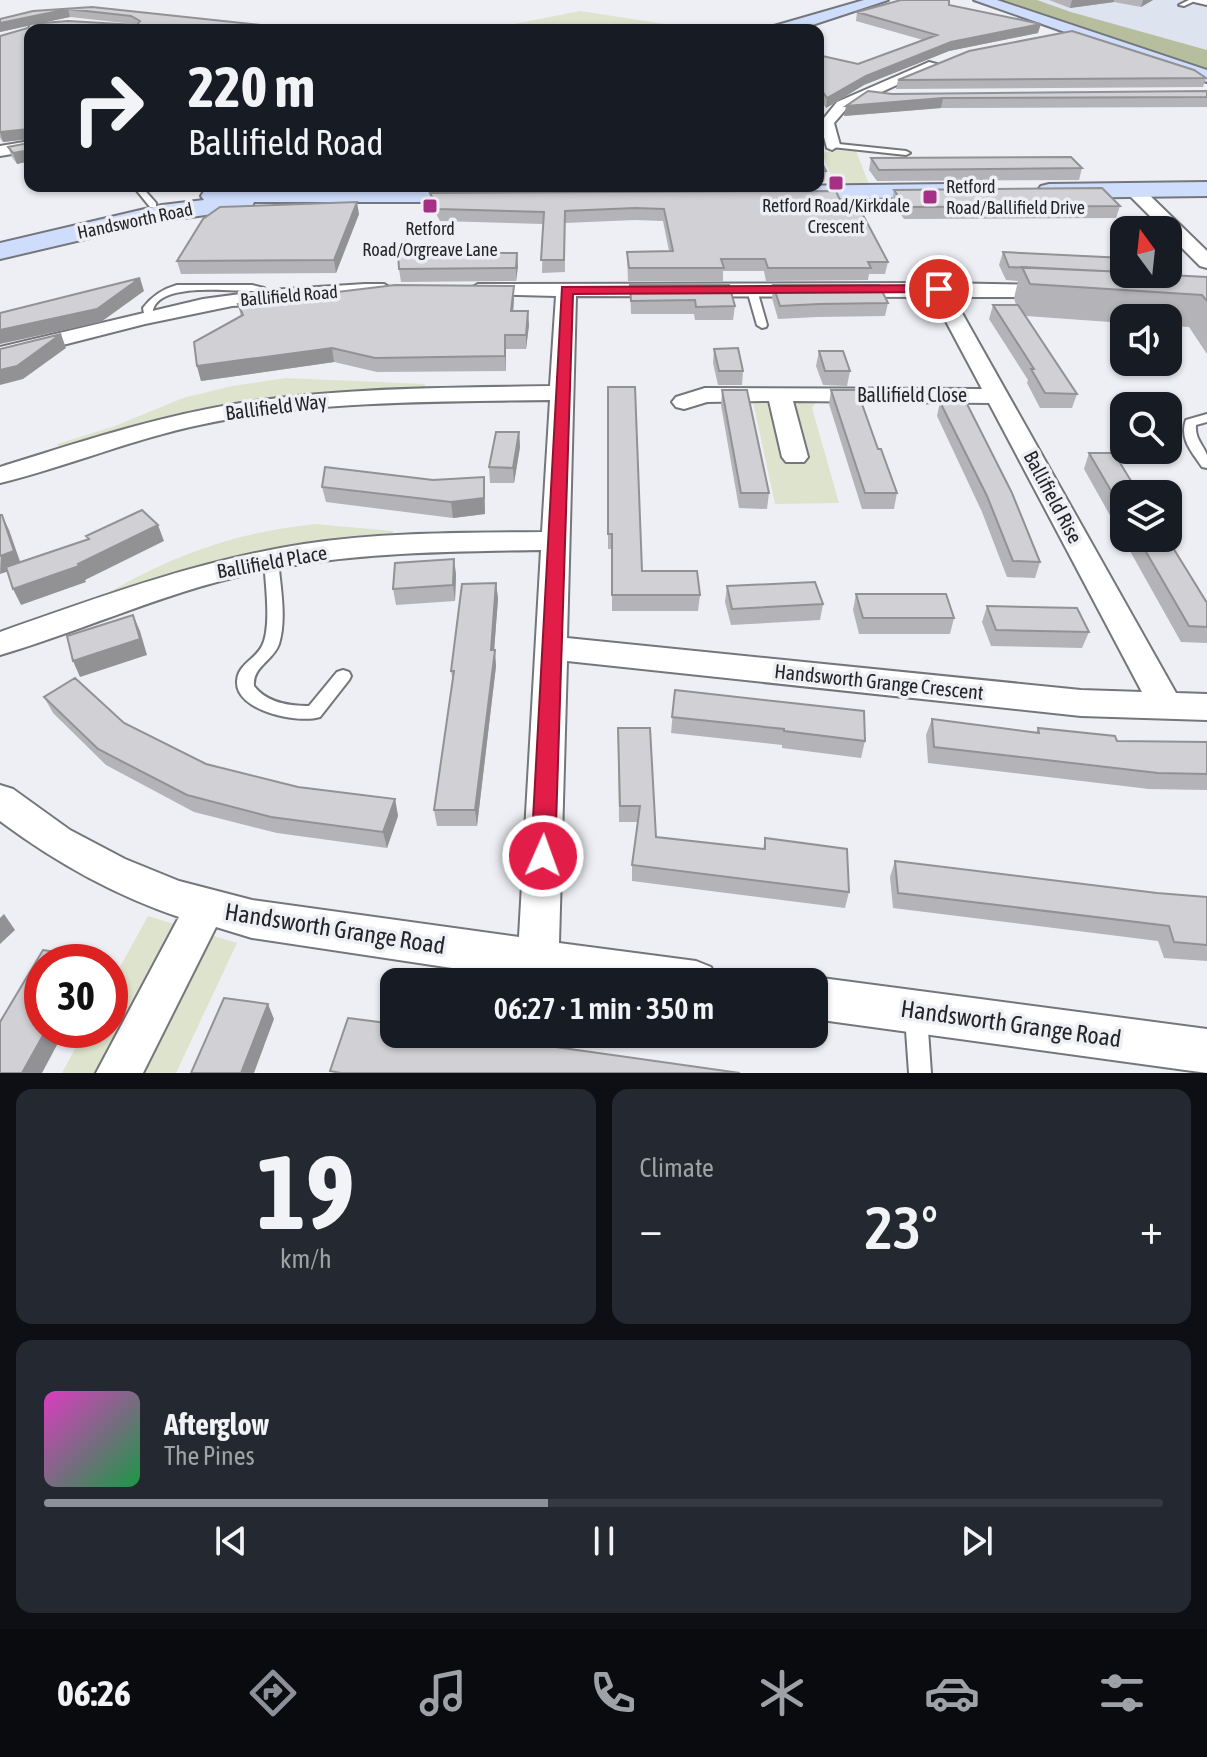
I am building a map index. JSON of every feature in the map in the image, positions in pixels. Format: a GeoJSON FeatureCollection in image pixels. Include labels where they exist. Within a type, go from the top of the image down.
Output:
{"type":"FeatureCollection","features":[{"type":"Feature","properties":{"kind":"main road"},"geometry":{"type":"LineString","coordinates":[[800,24],[880,0]]}},
{"type":"Feature","properties":{"kind":"main road"},"geometry":{"type":"LineString","coordinates":[[982,0],[1207,76]]}},
{"type":"Feature","properties":{"kind":"main road"},"geometry":{"type":"LineString","coordinates":[[1031,191],[1207,189]]}},
{"type":"Feature","properties":{"kind":"main road"},"geometry":{"type":"LineString","coordinates":[[750,194],[965,191]]}},
{"type":"Feature","properties":{"kind":"main road","name":"Handsworth Road"},"geometry":{"type":"LineString","coordinates":[[0,241],[145,196],[269,192]]}},
{"type":"Feature","properties":{"kind":"main road","name":"Handsworth Road"},"geometry":{"type":"LineString","coordinates":[[0,251],[162,213],[278,192]]}},
{"type":"Feature","properties":{"kind":"main road"},"geometry":{"type":"LineString","coordinates":[[315,192],[570,200],[626,195]]}},
{"type":"Feature","properties":{"kind":"main road"},"geometry":{"type":"LineString","coordinates":[[488,192],[657,195]]}},
{"type":"Feature","properties":{"kind":"street"},"geometry":{"type":"LineString","coordinates":[[1196,0],[1207,2]]}},
{"type":"Feature","properties":{"kind":"street"},"geometry":{"type":"LineString","coordinates":[[1043,38],[1078,32]]}},
{"type":"Feature","properties":{"kind":"street"},"geometry":{"type":"LineString","coordinates":[[832,145],[827,129],[830,116],[842,105],[950,59]]}},
{"type":"Feature","properties":{"kind":"street"},"geometry":{"type":"LineString","coordinates":[[864,94],[904,97]]}},
{"type":"Feature","properties":{"kind":"street"},"geometry":{"type":"LineString","coordinates":[[0,151],[24,147]]}},
{"type":"Feature","properties":{"kind":"street"},"geometry":{"type":"LineString","coordinates":[[1134,190],[1207,262]]}},
{"type":"Feature","properties":{"kind":"street"},"geometry":{"type":"LineString","coordinates":[[462,290],[939,289],[1077,292]]}},
{"type":"Feature","properties":{"kind":"street","name":"Ballifield Rise"},"geometry":{"type":"LineString","coordinates":[[939,289],[1166,706]]}},
{"type":"Feature","properties":{"kind":"street","name":"Ballifield Road"},"geometry":{"type":"LineString","coordinates":[[0,354],[149,317],[264,296],[403,290]]}},
{"type":"Feature","properties":{"kind":"street"},"geometry":{"type":"LineString","coordinates":[[538,961],[566,290]]}},
{"type":"Feature","properties":{"kind":"street","name":"Ballifield Way"},"geometry":{"type":"LineString","coordinates":[[0,475],[162,426],[234,411],[366,397],[561,393]]}},
{"type":"Feature","properties":{"kind":"street"},"geometry":{"type":"LineString","coordinates":[[779,394],[795,457]]}},
{"type":"Feature","properties":{"kind":"street","name":"Ballifield Close"},"geometry":{"type":"LineString","coordinates":[[684,402],[705,395],[998,396]]}},
{"type":"Feature","properties":{"kind":"street","name":"Ballifield Place"},"geometry":{"type":"LineString","coordinates":[[0,644],[172,584],[271,559],[377,546],[554,541]]}},
{"type":"Feature","properties":{"kind":"street","name":"Handsworth Grange Crescent"},"geometry":{"type":"LineString","coordinates":[[552,648],[1081,703],[1207,707]]}},
{"type":"Feature","properties":{"kind":"street","name":"Handsworth Grange Road"},"geometry":{"type":"LineString","coordinates":[[0,800],[57,842],[111,871],[176,898],[252,919],[591,968]]}},
{"type":"Feature","properties":{"kind":"street"},"geometry":{"type":"LineString","coordinates":[[119,1073],[206,906]]}},
{"type":"Feature","properties":{"kind":"street","name":"Handsworth Grange Road"},"geometry":{"type":"LineString","coordinates":[[828,1000],[1207,1051]]}},
{"type":"Feature","properties":{"kind":"lane"},"geometry":{"type":"LineString","coordinates":[[1182,5],[1196,0]]}},
{"type":"Feature","properties":{"kind":"lane"},"geometry":{"type":"LineString","coordinates":[[832,145],[906,153]]}},
{"type":"Feature","properties":{"kind":"lane"},"geometry":{"type":"LineString","coordinates":[[752,290],[762,325]]}},
{"type":"Feature","properties":{"kind":"lane"},"geometry":{"type":"LineString","coordinates":[[1207,418],[1190,423],[1188,431],[1190,441],[1207,464]]}},
{"type":"Feature","properties":{"kind":"lane"},"geometry":{"type":"LineString","coordinates":[[271,559],[272,641],[267,656],[249,670],[244,681],[246,689],[259,703],[302,714],[314,712],[343,676]]}},
{"type":"Feature","properties":{"kind":"lane"},"geometry":{"type":"LineString","coordinates":[[916,1012],[920,1073]]}},
{"type":"Feature","properties":{"kind":"shaded area"},"geometry":{"type":"Polygon","coordinates":[[[1037,0],[1207,0],[1207,50],[1071,12],[1037,0]]]}},
{"type":"Feature","properties":{"kind":"green space"},"geometry":{"type":"Polygon","coordinates":[[[1000,0],[1037,0],[1207,50],[1207,71],[1000,0]]]}},
{"type":"Feature","properties":{"kind":"green space"},"geometry":{"type":"Polygon","coordinates":[[[580,11],[665,24],[514,24],[580,11]]]}},
{"type":"Feature","properties":{"kind":"green space"},"geometry":{"type":"Polygon","coordinates":[[[846,148],[856,151],[870,187],[836,188],[824,153],[846,148]]]}},
{"type":"Feature","properties":{"kind":"green space"},"geometry":{"type":"Polygon","coordinates":[[[286,378],[425,384],[424,390],[322,394],[221,407],[60,450],[57,444],[115,426],[183,398],[232,386],[286,378]]]}},
{"type":"Feature","properties":{"kind":"green space"},"geometry":{"type":"Polygon","coordinates":[[[818,399],[812,408],[839,503],[775,504],[753,402],[818,399]]]}},
{"type":"Feature","properties":{"kind":"green space"},"geometry":{"type":"Polygon","coordinates":[[[315,524],[393,531],[393,537],[305,545],[230,559],[103,596],[154,569],[205,548],[258,533],[315,524]]]}},
{"type":"Feature","properties":{"kind":"green space"},"geometry":{"type":"Polygon","coordinates":[[[148,916],[237,943],[176,1073],[62,1073],[75,1048],[128,1048],[128,952],[148,916]]]}},
{"type":"Feature","properties":{"kind":"building"},"geometry":{"type":"Polygon","coordinates":[[[901,0],[949,0],[949,5],[1041,24],[951,42],[866,76],[827,98],[824,94],[824,56],[858,64],[937,35],[857,12],[901,0]]]}},
{"type":"Feature","properties":{"kind":"building"},"geometry":{"type":"Polygon","coordinates":[[[92,7],[252,24],[138,24],[140,21],[131,16],[68,9],[0,23],[0,19],[33,11],[92,7]]]}},
{"type":"Feature","properties":{"kind":"building"},"geometry":{"type":"Polygon","coordinates":[[[68,21],[120,24],[30,24],[68,21]]]}},
{"type":"Feature","properties":{"kind":"building"},"geometry":{"type":"Polygon","coordinates":[[[24,29],[24,129],[0,132],[0,36],[24,29]]]}},
{"type":"Feature","properties":{"kind":"building"},"geometry":{"type":"Polygon","coordinates":[[[1072,31],[1194,70],[1206,78],[898,80],[969,51],[1072,31]]]}},
{"type":"Feature","properties":{"kind":"building"},"geometry":{"type":"Polygon","coordinates":[[[868,91],[892,94],[1207,91],[1207,97],[943,98],[846,106],[868,91]]]}},
{"type":"Feature","properties":{"kind":"building"},"geometry":{"type":"Polygon","coordinates":[[[24,144],[24,151],[13,153],[8,147],[24,144]]]}},
{"type":"Feature","properties":{"kind":"building"},"geometry":{"type":"Polygon","coordinates":[[[1071,157],[1082,168],[879,170],[871,158],[1071,157]]]}},
{"type":"Feature","properties":{"kind":"building"},"geometry":{"type":"Polygon","coordinates":[[[1102,188],[1120,206],[906,207],[894,190],[1102,188]]]}},
{"type":"Feature","properties":{"kind":"building"},"geometry":{"type":"Polygon","coordinates":[[[836,191],[840,200],[855,200],[888,262],[868,262],[871,268],[768,268],[765,259],[721,259],[724,268],[629,268],[627,252],[673,251],[664,209],[635,208],[565,211],[564,260],[541,260],[544,212],[438,209],[430,193],[824,192],[836,191]]]}},
{"type":"Feature","properties":{"kind":"building"},"geometry":{"type":"Polygon","coordinates":[[[357,202],[334,260],[177,261],[203,219],[220,207],[357,202]]]}},
{"type":"Feature","properties":{"kind":"building"},"geometry":{"type":"Polygon","coordinates":[[[398,252],[517,253],[516,268],[399,269],[398,252]]]}},
{"type":"Feature","properties":{"kind":"building"},"geometry":{"type":"Polygon","coordinates":[[[1003,252],[1110,257],[1110,271],[1009,267],[1003,252]]]}},
{"type":"Feature","properties":{"kind":"building"},"geometry":{"type":"Polygon","coordinates":[[[1022,267],[1110,271],[1110,288],[1182,288],[1182,276],[1207,277],[1207,301],[1202,295],[1030,284],[1022,267]]]}},
{"type":"Feature","properties":{"kind":"building"},"geometry":{"type":"Polygon","coordinates":[[[140,278],[97,309],[0,330],[0,313],[140,278]]]}},
{"type":"Feature","properties":{"kind":"building"},"geometry":{"type":"Polygon","coordinates":[[[395,285],[514,286],[511,311],[528,311],[526,335],[505,335],[505,356],[375,358],[332,348],[197,366],[194,342],[243,315],[238,304],[395,285]]]}},
{"type":"Feature","properties":{"kind":"building"},"geometry":{"type":"Polygon","coordinates":[[[630,285],[729,285],[735,306],[696,307],[695,300],[631,301],[630,285]]]}},
{"type":"Feature","properties":{"kind":"building"},"geometry":{"type":"Polygon","coordinates":[[[773,285],[879,285],[888,303],[780,306],[773,285]]]}},
{"type":"Feature","properties":{"kind":"building"},"geometry":{"type":"Polygon","coordinates":[[[993,305],[1018,305],[1077,394],[1045,393],[1031,369],[1034,369],[993,305]]]}},
{"type":"Feature","properties":{"kind":"building"},"geometry":{"type":"Polygon","coordinates":[[[61,334],[17,366],[0,370],[0,349],[61,334]]]}},
{"type":"Feature","properties":{"kind":"building"},"geometry":{"type":"Polygon","coordinates":[[[738,348],[743,371],[719,371],[714,349],[738,348]]]}},
{"type":"Feature","properties":{"kind":"building"},"geometry":{"type":"Polygon","coordinates":[[[819,351],[843,351],[850,371],[825,371],[819,351]]]}},
{"type":"Feature","properties":{"kind":"building"},"geometry":{"type":"Polygon","coordinates":[[[608,387],[635,387],[642,571],[697,571],[700,595],[612,595],[612,534],[608,534],[608,387]]]}},
{"type":"Feature","properties":{"kind":"building"},"geometry":{"type":"Polygon","coordinates":[[[722,390],[747,390],[769,493],[741,493],[722,390]]]}},
{"type":"Feature","properties":{"kind":"building"},"geometry":{"type":"Polygon","coordinates":[[[831,390],[857,390],[897,493],[865,493],[831,390]]]}},
{"type":"Feature","properties":{"kind":"building"},"geometry":{"type":"Polygon","coordinates":[[[940,402],[966,402],[1012,493],[1040,562],[1013,561],[987,496],[940,402]]]}},
{"type":"Feature","properties":{"kind":"building"},"geometry":{"type":"Polygon","coordinates":[[[496,432],[519,432],[513,468],[489,467],[496,432]]]}},
{"type":"Feature","properties":{"kind":"building"},"geometry":{"type":"Polygon","coordinates":[[[1089,453],[1110,453],[1110,464],[1121,464],[1130,480],[1110,480],[1110,489],[1089,453]]]}},
{"type":"Feature","properties":{"kind":"building"},"geometry":{"type":"Polygon","coordinates":[[[325,467],[433,480],[484,477],[484,498],[451,502],[322,487],[325,467]]]}},
{"type":"Feature","properties":{"kind":"building"},"geometry":{"type":"Polygon","coordinates":[[[142,510],[158,525],[79,566],[13,589],[6,567],[89,539],[86,536],[142,510]]]}},
{"type":"Feature","properties":{"kind":"building"},"geometry":{"type":"Polygon","coordinates":[[[0,515],[14,551],[0,556],[0,515]]]}},
{"type":"Feature","properties":{"kind":"building"},"geometry":{"type":"Polygon","coordinates":[[[1146,552],[1176,552],[1207,603],[1207,627],[1189,626],[1146,552]]]}},
{"type":"Feature","properties":{"kind":"building"},"geometry":{"type":"Polygon","coordinates":[[[454,559],[453,585],[393,589],[395,563],[454,559]]]}},
{"type":"Feature","properties":{"kind":"building"},"geometry":{"type":"Polygon","coordinates":[[[815,582],[823,604],[732,609],[727,586],[815,582]]]}},
{"type":"Feature","properties":{"kind":"building"},"geometry":{"type":"Polygon","coordinates":[[[496,583],[491,650],[495,650],[475,810],[434,810],[454,671],[451,671],[462,584],[496,583]]]}},
{"type":"Feature","properties":{"kind":"building"},"geometry":{"type":"Polygon","coordinates":[[[856,594],[946,594],[954,618],[863,618],[856,594]]]}},
{"type":"Feature","properties":{"kind":"building"},"geometry":{"type":"Polygon","coordinates":[[[987,606],[1077,608],[1089,632],[996,630],[987,606]]]}},
{"type":"Feature","properties":{"kind":"building"},"geometry":{"type":"Polygon","coordinates":[[[133,615],[140,639],[73,661],[67,636],[133,615]]]}},
{"type":"Feature","properties":{"kind":"building"},"geometry":{"type":"Polygon","coordinates":[[[75,678],[124,723],[206,764],[298,787],[395,799],[383,832],[271,817],[187,795],[98,749],[44,697],[75,678]]]}},
{"type":"Feature","properties":{"kind":"building"},"geometry":{"type":"Polygon","coordinates":[[[675,690],[864,711],[865,741],[672,717],[675,690]]]}},
{"type":"Feature","properties":{"kind":"building"},"geometry":{"type":"Polygon","coordinates":[[[932,719],[1039,733],[1038,728],[1115,736],[1117,741],[1207,742],[1207,774],[1158,773],[934,747],[932,719]]]}},
{"type":"Feature","properties":{"kind":"building"},"geometry":{"type":"Polygon","coordinates":[[[618,728],[650,728],[656,837],[765,849],[765,838],[847,849],[849,892],[632,865],[640,806],[620,806],[618,728]]]}},
{"type":"Feature","properties":{"kind":"building"},"geometry":{"type":"Polygon","coordinates":[[[895,861],[1207,897],[1207,945],[1174,942],[1169,926],[898,893],[895,861]]]}},
{"type":"Feature","properties":{"kind":"building"},"geometry":{"type":"Polygon","coordinates":[[[24,982],[24,1048],[36,1048],[22,1073],[0,1073],[0,1022],[24,982]]]}},
{"type":"Feature","properties":{"kind":"building"},"geometry":{"type":"Polygon","coordinates":[[[224,998],[268,1004],[241,1073],[191,1073],[224,998]]]}},
{"type":"Feature","properties":{"kind":"building"},"geometry":{"type":"Polygon","coordinates":[[[348,1018],[380,1022],[380,1048],[562,1048],[740,1073],[341,1073],[330,1071],[348,1018]]]}},
{"type":"Feature","properties":{"kind":"place","name":"Retford Road/Kirkdale Crescent"},"geometry":{"type":"Point","coordinates":[836,183]}},
{"type":"Feature","properties":{"kind":"place","name":"Retford Road/Ballifield Drive"},"geometry":{"type":"Point","coordinates":[930,197]}},
{"type":"Feature","properties":{"kind":"place","name":"Retford Road/Orgreave Lane"},"geometry":{"type":"Point","coordinates":[430,206]}},
{"type":"Feature","properties":{"kind":"route"},"geometry":{"type":"LineString","coordinates":[[543,856],[566,290],[939,289]]}}]}
